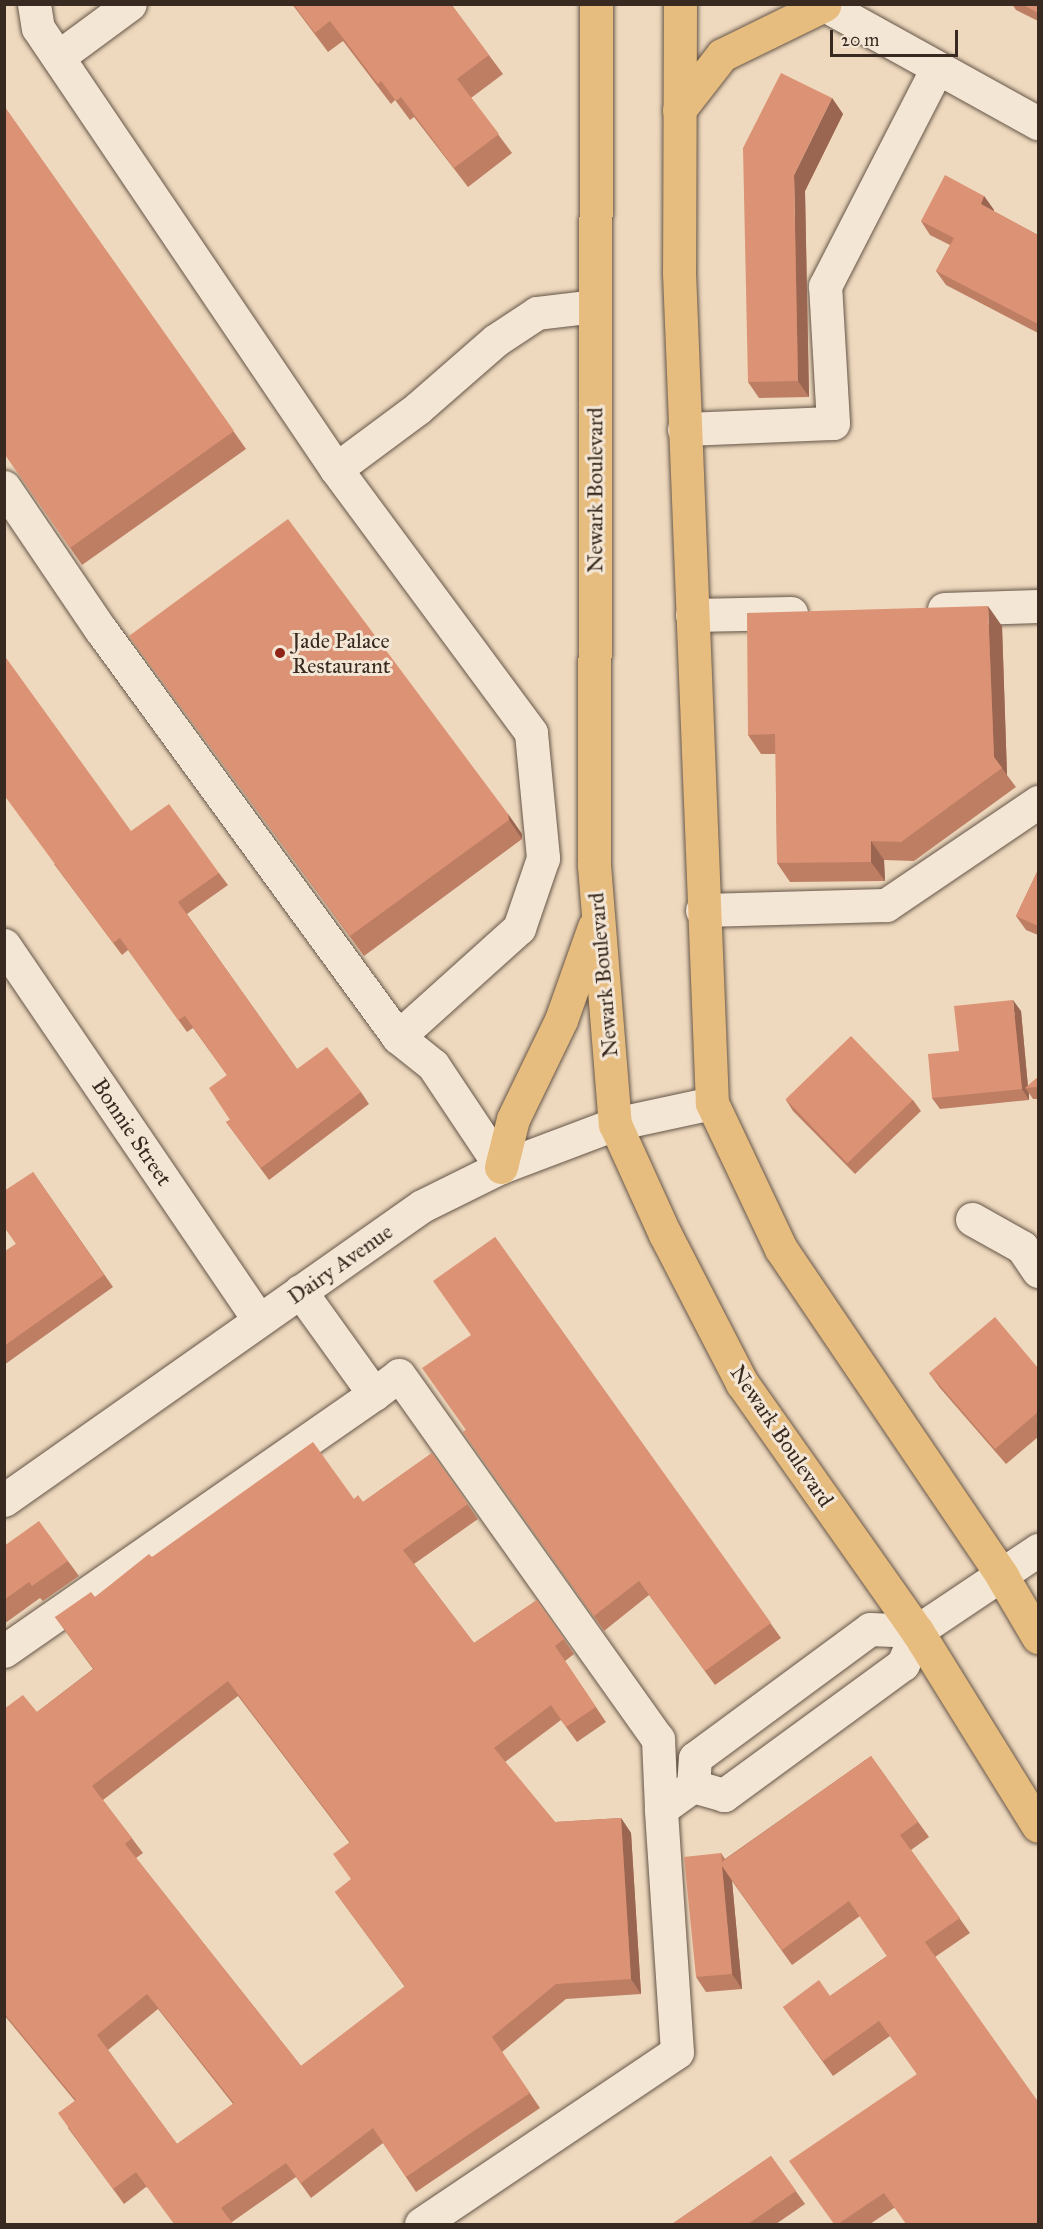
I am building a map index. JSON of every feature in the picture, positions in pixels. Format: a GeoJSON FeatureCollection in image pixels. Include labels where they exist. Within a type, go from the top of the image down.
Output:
{"type":"FeatureCollection","features":[{"type":"Feature","properties":{"kind":"main road","name":"Newark Boulevard"},"geometry":{"type":"LineString","coordinates":[[596,4],[594,865],[615,1124],[665,1234],[742,1383],[917,1631],[1038,1826]]}},
{"type":"Feature","properties":{"kind":"main road"},"geometry":{"type":"LineString","coordinates":[[680,4],[679,110],[684,429],[702,910],[712,1103],[781,1249],[1002,1576],[1038,1637]]}},
{"type":"Feature","properties":{"kind":"main road"},"geometry":{"type":"LineString","coordinates":[[679,110],[722,55],[823,5]]}},
{"type":"Feature","properties":{"kind":"main road"},"geometry":{"type":"LineString","coordinates":[[501,1167],[513,1119],[561,1020],[598,917]]}},
{"type":"Feature","properties":{"kind":"street"},"geometry":{"type":"LineString","coordinates":[[34,4],[38,28],[336,469],[486,669],[531,733],[543,858],[519,928],[398,1037]]}},
{"type":"Feature","properties":{"kind":"street"},"geometry":{"type":"LineString","coordinates":[[58,57],[130,4]]}},
{"type":"Feature","properties":{"kind":"street"},"geometry":{"type":"LineString","coordinates":[[823,5],[1038,123]]}},
{"type":"Feature","properties":{"kind":"street"},"geometry":{"type":"LineString","coordinates":[[684,429],[833,423],[825,286],[937,68]]}},
{"type":"Feature","properties":{"kind":"street"},"geometry":{"type":"LineString","coordinates":[[336,469],[418,408],[496,340],[537,313],[595,306]]}},
{"type":"Feature","properties":{"kind":"street"},"geometry":{"type":"LineString","coordinates":[[4,487],[101,630],[398,1037],[433,1065],[501,1167]]}},
{"type":"Feature","properties":{"kind":"street"},"geometry":{"type":"LineString","coordinates":[[909,609],[1038,606]]}},
{"type":"Feature","properties":{"kind":"street"},"geometry":{"type":"LineString","coordinates":[[692,615],[826,612]]}},
{"type":"Feature","properties":{"kind":"street"},"geometry":{"type":"LineString","coordinates":[[702,910],[885,905],[1038,802]]}},
{"type":"Feature","properties":{"kind":"street","name":"Bonnie Street"},"geometry":{"type":"LineString","coordinates":[[4,945],[259,1320]]}},
{"type":"Feature","properties":{"kind":"street","name":"Dairy Avenue"},"geometry":{"type":"LineString","coordinates":[[4,1500],[422,1206],[501,1167],[615,1124],[712,1103]]}},
{"type":"Feature","properties":{"kind":"street"},"geometry":{"type":"LineString","coordinates":[[972,1220],[1022,1247],[1038,1271]]}},
{"type":"Feature","properties":{"kind":"street"},"geometry":{"type":"LineString","coordinates":[[300,1291],[374,1394]]}},
{"type":"Feature","properties":{"kind":"street"},"geometry":{"type":"LineString","coordinates":[[4,1651],[399,1375],[658,1739],[677,2052],[421,2224]]}},
{"type":"Feature","properties":{"kind":"street"},"geometry":{"type":"LineString","coordinates":[[693,1786],[724,1795],[903,1664],[917,1631],[1038,1550]]}},
{"type":"Feature","properties":{"kind":"street"},"geometry":{"type":"LineString","coordinates":[[693,1786],[695,1758],[870,1629],[917,1631]]}},
{"type":"Feature","properties":{"kind":"street"},"geometry":{"type":"LineString","coordinates":[[661,1809],[693,1786]]}},
{"type":"Feature","properties":{"kind":"building"},"geometry":{"type":"Polygon","coordinates":[[[293,4],[451,4],[489,55],[457,79],[499,134],[454,168],[401,97],[396,101],[381,81],[378,84],[330,21],[315,33],[293,4]]]}},
{"type":"Feature","properties":{"kind":"building"},"geometry":{"type":"Polygon","coordinates":[[[1022,4],[1038,4],[1038,13],[1022,4]]]}},
{"type":"Feature","properties":{"kind":"building"},"geometry":{"type":"Polygon","coordinates":[[[781,73],[832,98],[794,175],[798,381],[748,382],[743,148],[781,73]]]}},
{"type":"Feature","properties":{"kind":"building"},"geometry":{"type":"Polygon","coordinates":[[[4,106],[234,431],[70,548],[4,453],[4,106]]]}},
{"type":"Feature","properties":{"kind":"building"},"geometry":{"type":"Polygon","coordinates":[[[945,175],[984,196],[981,204],[1038,235],[1038,324],[936,271],[954,238],[921,221],[945,175]]]}},
{"type":"Feature","properties":{"kind":"building"},"geometry":{"type":"Polygon","coordinates":[[[288,519],[508,814],[509,820],[350,936],[129,636],[288,519]]]}},
{"type":"Feature","properties":{"kind":"building"},"geometry":{"type":"Polygon","coordinates":[[[988,606],[994,757],[1002,768],[901,842],[871,841],[871,862],[777,863],[775,734],[748,735],[747,613],[988,606]]]}},
{"type":"Feature","properties":{"kind":"building"},"geometry":{"type":"Polygon","coordinates":[[[4,655],[131,831],[169,804],[219,873],[178,902],[297,1069],[327,1047],[361,1092],[261,1168],[226,1122],[230,1120],[209,1088],[227,1075],[185,1016],[178,1020],[120,938],[113,943],[4,795],[4,655]]]}},
{"type":"Feature","properties":{"kind":"building"},"geometry":{"type":"Polygon","coordinates":[[[1038,870],[1038,926],[1016,916],[1038,870]]]}},
{"type":"Feature","properties":{"kind":"building"},"geometry":{"type":"Polygon","coordinates":[[[1013,1000],[1022,1089],[932,1098],[928,1054],[959,1051],[954,1006],[1013,1000]]]}},
{"type":"Feature","properties":{"kind":"building"},"geometry":{"type":"Polygon","coordinates":[[[851,1036],[913,1100],[847,1163],[786,1099],[851,1036]]]}},
{"type":"Feature","properties":{"kind":"building"},"geometry":{"type":"Polygon","coordinates":[[[1038,1077],[1038,1087],[1025,1088],[1038,1077]]]}},
{"type":"Feature","properties":{"kind":"building"},"geometry":{"type":"Polygon","coordinates":[[[33,1172],[104,1275],[4,1346],[4,1252],[16,1244],[4,1227],[4,1191],[33,1172]]]}},
{"type":"Feature","properties":{"kind":"building"},"geometry":{"type":"Polygon","coordinates":[[[495,1237],[771,1623],[705,1671],[639,1581],[594,1616],[463,1432],[466,1430],[422,1368],[471,1335],[433,1281],[495,1237]]]}},
{"type":"Feature","properties":{"kind":"building"},"geometry":{"type":"Polygon","coordinates":[[[995,1317],[1038,1368],[1038,1412],[995,1449],[929,1373],[995,1317]]]}},
{"type":"Feature","properties":{"kind":"building"},"geometry":{"type":"Polygon","coordinates":[[[313,1442],[354,1499],[358,1495],[363,1502],[432,1453],[468,1504],[403,1550],[474,1643],[537,1600],[564,1639],[555,1646],[596,1707],[566,1727],[551,1705],[494,1748],[555,1822],[621,1818],[631,1979],[556,1984],[492,2037],[530,2093],[406,2177],[373,2128],[301,2183],[286,2163],[221,2208],[233,2224],[174,2224],[136,2172],[113,2189],[58,2113],[76,2100],[4,2013],[4,1709],[23,1695],[37,1712],[94,1669],[55,1617],[91,1592],[95,1597],[149,1554],[152,1557],[313,1442]],[[228,1681],[92,1786],[132,1838],[125,1844],[301,2066],[405,1986],[335,1892],[351,1879],[333,1854],[350,1842],[228,1681]],[[147,1994],[97,2035],[177,2144],[234,2103],[147,1994]]]}},
{"type":"Feature","properties":{"kind":"building"},"geometry":{"type":"Polygon","coordinates":[[[39,1521],[68,1561],[32,1586],[29,1582],[4,1600],[4,1546],[39,1521]]]}},
{"type":"Feature","properties":{"kind":"building"},"geometry":{"type":"Polygon","coordinates":[[[871,1756],[918,1822],[900,1835],[960,1918],[925,1942],[1038,2102],[1038,2224],[906,2224],[884,2193],[838,2224],[834,2224],[789,2161],[917,2074],[879,2021],[823,2061],[783,2007],[819,1980],[830,1996],[887,1956],[849,1901],[782,1950],[722,1866],[732,1974],[696,1977],[684,1857],[721,1853],[722,1862],[871,1756]]]}},
{"type":"Feature","properties":{"kind":"building"},"geometry":{"type":"Polygon","coordinates":[[[771,2156],[796,2191],[748,2224],[672,2224],[771,2156]]]}},
{"type":"Feature","properties":{"kind":"place","name":"Jade Palace Restaurant"},"geometry":{"type":"Point","coordinates":[280,653]}}]}
